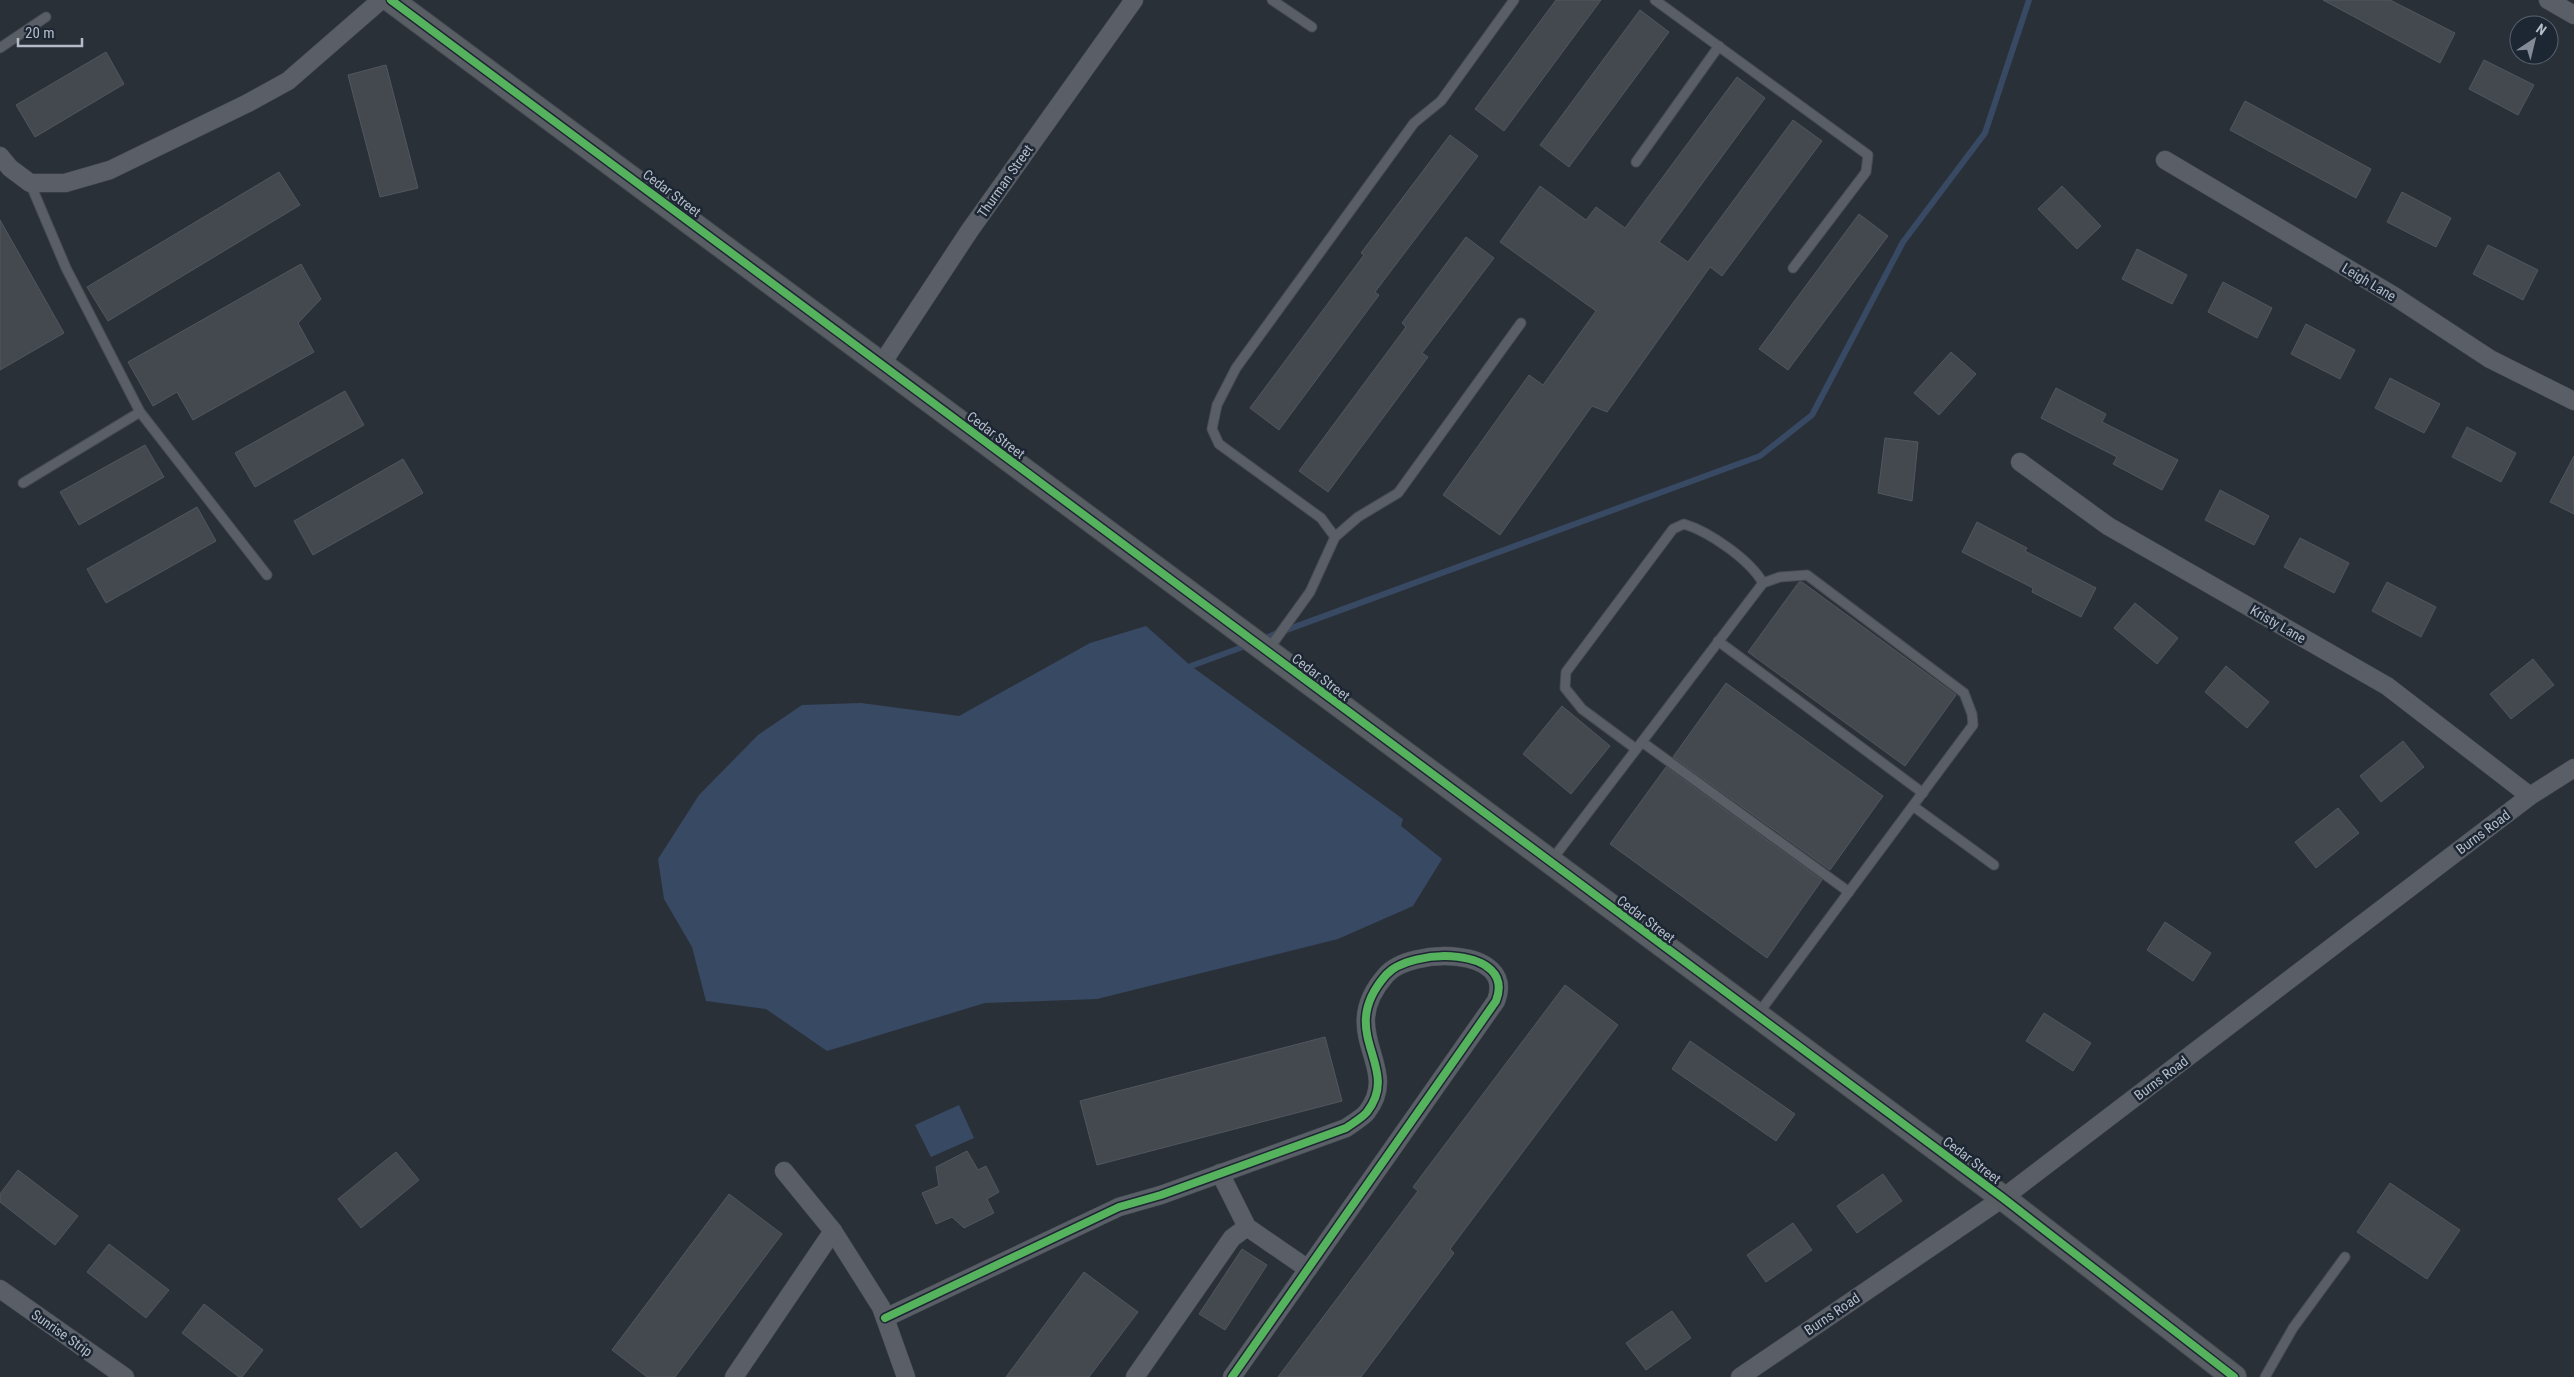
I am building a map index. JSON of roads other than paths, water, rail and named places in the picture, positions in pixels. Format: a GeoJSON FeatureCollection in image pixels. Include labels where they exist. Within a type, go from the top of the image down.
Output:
{"type":"FeatureCollection","features":[{"type":"Feature","properties":{"kind":"street"},"geometry":{"type":"LineString","coordinates":[[0,156],[10,168],[30,183],[65,183],[110,170],[248,103],[288,81],[381,0]]}},
{"type":"Feature","properties":{"kind":"street","name":"Cedar Street"},"geometry":{"type":"LineString","coordinates":[[391,0],[2003,1198],[2234,1377]]}},
{"type":"Feature","properties":{"kind":"street","name":"Thurman Street"},"geometry":{"type":"LineString","coordinates":[[881,364],[970,230],[1134,0]]}},
{"type":"Feature","properties":{"kind":"street"},"geometry":{"type":"LineString","coordinates":[[2548,0],[2574,16]]}},
{"type":"Feature","properties":{"kind":"street","name":"Leigh Lane"},"geometry":{"type":"LineString","coordinates":[[2165,160],[2394,296],[2490,359],[2574,401]]}},
{"type":"Feature","properties":{"kind":"street","name":"Kristy Lane"},"geometry":{"type":"LineString","coordinates":[[2020,462],[2108,526],[2387,686],[2530,796]]}},
{"type":"Feature","properties":{"kind":"street","name":"Burns Road"},"geometry":{"type":"LineString","coordinates":[[1740,1377],[2003,1198],[2530,796],[2574,768]]}},
{"type":"Feature","properties":{"kind":"street"},"geometry":{"type":"LineString","coordinates":[[885,1318],[1119,1207],[1346,1128],[1367,1113],[1377,1094],[1380,1076],[1364,1028],[1366,1010],[1374,989],[1388,972],[1412,960],[1442,956],[1477,960],[1491,968],[1498,978],[1501,989],[1496,1001],[1232,1377]]}},
{"type":"Feature","properties":{"kind":"street"},"geometry":{"type":"LineString","coordinates":[[784,1171],[833,1230],[881,1307],[906,1377]]}},
{"type":"Feature","properties":{"kind":"street"},"geometry":{"type":"LineString","coordinates":[[1220,1173],[1247,1227],[1308,1269]]}},
{"type":"Feature","properties":{"kind":"street"},"geometry":{"type":"LineString","coordinates":[[1135,1377],[1232,1238],[1247,1227]]}},
{"type":"Feature","properties":{"kind":"street"},"geometry":{"type":"LineString","coordinates":[[734,1377],[833,1230]]}},
{"type":"Feature","properties":{"kind":"street","name":"Sunrise Strip"},"geometry":{"type":"LineString","coordinates":[[0,1289],[125,1377]]}},
{"type":"Feature","properties":{"kind":"lane"},"geometry":{"type":"LineString","coordinates":[[1272,0],[1312,27]]}},
{"type":"Feature","properties":{"kind":"lane"},"geometry":{"type":"LineString","coordinates":[[1335,537],[1321,518],[1218,444],[1212,429],[1217,405],[1236,368],[1414,123],[1440,101],[1514,0]]}},
{"type":"Feature","properties":{"kind":"lane"},"geometry":{"type":"LineString","coordinates":[[1655,0],[1868,155],[1866,172],[1793,268]]}},
{"type":"Feature","properties":{"kind":"lane"},"geometry":{"type":"LineString","coordinates":[[0,48],[46,17]]}},
{"type":"Feature","properties":{"kind":"lane"},"geometry":{"type":"LineString","coordinates":[[1636,162],[1719,46]]}},
{"type":"Feature","properties":{"kind":"lane"},"geometry":{"type":"LineString","coordinates":[[30,183],[66,268],[140,412],[267,575]]}},
{"type":"Feature","properties":{"kind":"lane"},"geometry":{"type":"LineString","coordinates":[[1267,652],[1310,592],[1335,537],[1358,517],[1398,492],[1521,322]]}},
{"type":"Feature","properties":{"kind":"lane"},"geometry":{"type":"LineString","coordinates":[[23,483],[140,412]]}},
{"type":"Feature","properties":{"kind":"lane"},"geometry":{"type":"LineString","coordinates":[[1762,583],[1756,571],[1700,529],[1684,524],[1673,529],[1566,672],[1565,688],[1582,709],[1639,746],[1849,892]]}},
{"type":"Feature","properties":{"kind":"lane"},"geometry":{"type":"LineString","coordinates":[[1550,862],[1762,583],[1780,577],[1807,575],[1964,693],[1972,714],[1973,725],[1757,1016]]}},
{"type":"Feature","properties":{"kind":"lane"},"geometry":{"type":"LineString","coordinates":[[1718,641],[1923,793]]}},
{"type":"Feature","properties":{"kind":"lane"},"geometry":{"type":"LineString","coordinates":[[1913,806],[1994,865]]}},
{"type":"Feature","properties":{"kind":"lane"},"geometry":{"type":"LineString","coordinates":[[2265,1377],[2294,1328],[2345,1257]]}},
{"type":"Feature","properties":{"kind":"water"},"geometry":{"type":"Polygon","coordinates":[[[1146,626],[1191,666],[1403,819],[1401,826],[1442,859],[1413,906],[1338,939],[1097,999],[985,1003],[827,1051],[766,1009],[706,1001],[692,947],[664,899],[658,859],[699,795],[758,735],[802,705],[861,703],[959,716],[1090,643],[1146,626]]]}},
{"type":"Feature","properties":{"kind":"water"},"geometry":{"type":"Polygon","coordinates":[[[959,1105],[974,1138],[931,1157],[915,1125],[959,1105]]]}},
{"type":"Feature","properties":{"kind":"waterway"},"geometry":{"type":"LineString","coordinates":[[1262,639],[1760,456],[1812,415],[1903,242],[1985,133],[2029,0]]}},
{"type":"Feature","properties":{"kind":"waterway"},"geometry":{"type":"LineString","coordinates":[[1191,666],[1248,645]]}}]}
